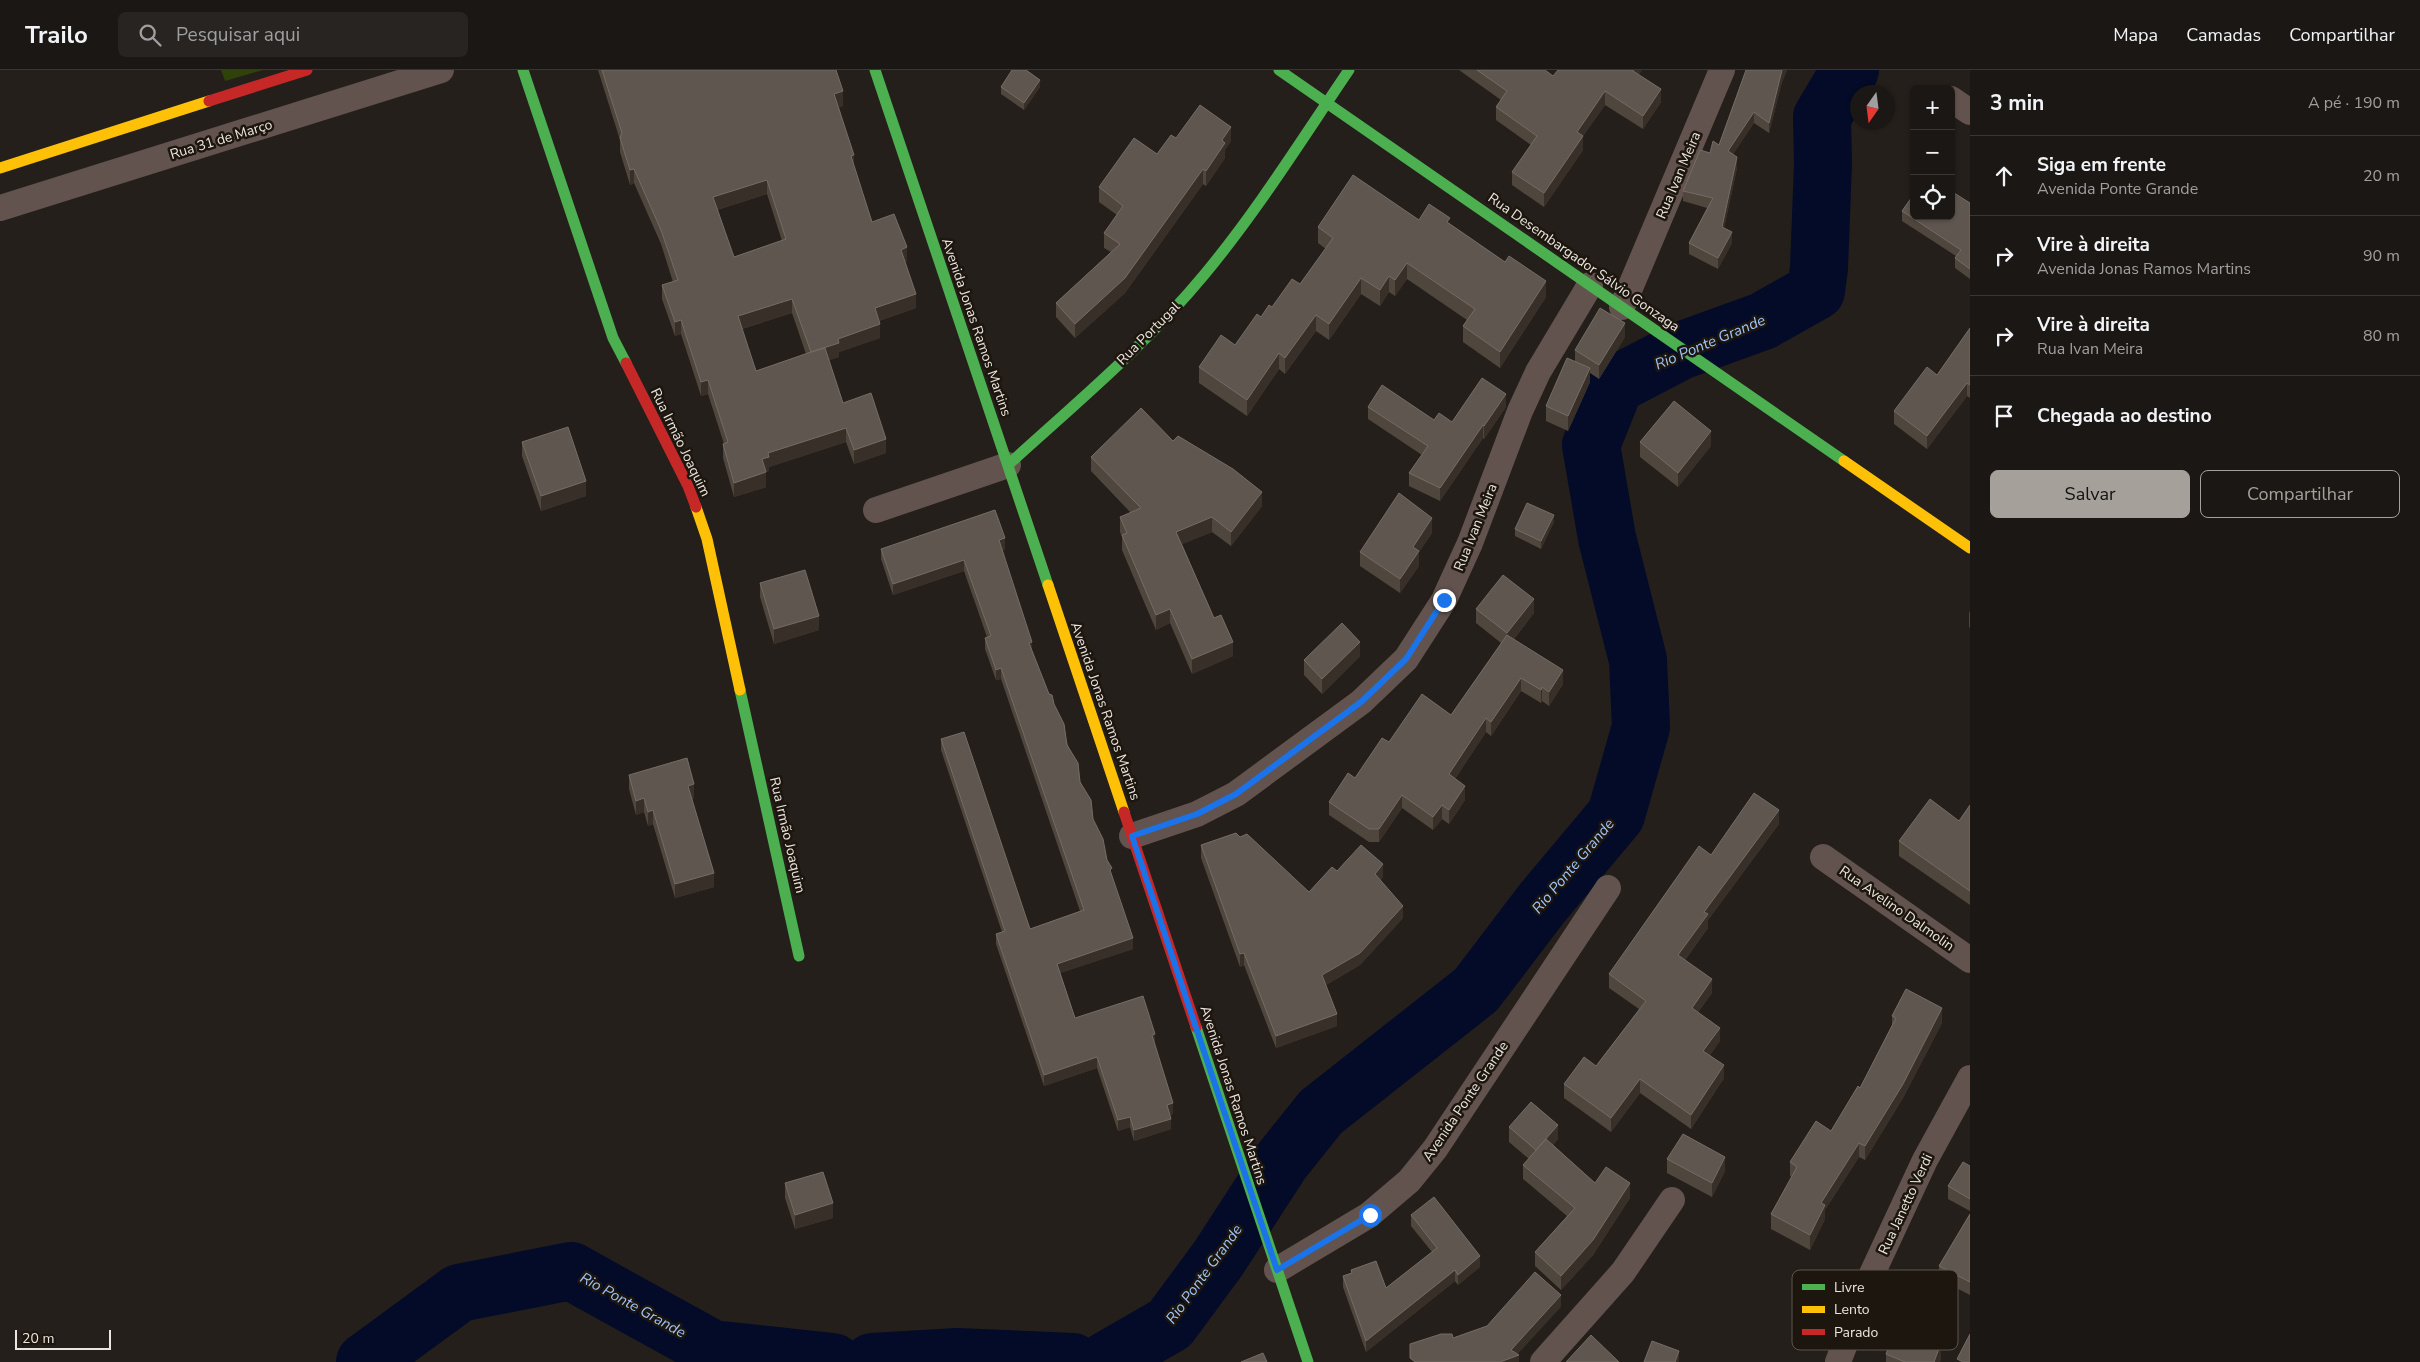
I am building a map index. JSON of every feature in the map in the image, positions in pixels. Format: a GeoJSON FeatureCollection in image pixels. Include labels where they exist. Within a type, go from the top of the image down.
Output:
{"type":"FeatureCollection","features":[{"type":"Feature","properties":{"kind":"street"},"geometry":{"type":"LineString","coordinates":[[0,168],[307,70]]}},
{"type":"Feature","properties":{"kind":"street","name":"Rua 31 de Março"},"geometry":{"type":"LineString","coordinates":[[0,208],[441,70]]}},
{"type":"Feature","properties":{"kind":"street","name":"Rua Irmão Joaquim"},"geometry":{"type":"LineString","coordinates":[[523,70],[613,338],[688,486],[707,539],[799,956]]}},
{"type":"Feature","properties":{"kind":"street","name":"Avenida Jonas Ramos Martins"},"geometry":{"type":"LineString","coordinates":[[875,70],[1308,1362]]}},
{"type":"Feature","properties":{"kind":"street","name":"Rua Desembargador Sálvio Gonzaga"},"geometry":{"type":"LineString","coordinates":[[1279,70],[1970,548]]}},
{"type":"Feature","properties":{"kind":"street","name":"Rua Portugal"},"geometry":{"type":"LineString","coordinates":[[876,510],[1008,466],[1152,332],[1204,274],[1349,70]]}},
{"type":"Feature","properties":{"kind":"street","name":"Rua Ivan Meira"},"geometry":{"type":"LineString","coordinates":[[1622,307],[1722,70]]}},
{"type":"Feature","properties":{"kind":"street"},"geometry":{"type":"LineString","coordinates":[[1955,102],[1970,112]]}},
{"type":"Feature","properties":{"kind":"street","name":"Rua Ivan Meira"},"geometry":{"type":"LineString","coordinates":[[1132,836],[1197,814],[1236,794],[1361,702],[1406,659],[1444,600],[1470,543],[1520,411],[1538,372],[1590,284]]}},
{"type":"Feature","properties":{"kind":"street","name":"Rua Avelino Dalmolin"},"geometry":{"type":"LineString","coordinates":[[1823,857],[1970,960]]}},
{"type":"Feature","properties":{"kind":"street","name":"Avenida Ponte Grande"},"geometry":{"type":"LineString","coordinates":[[1277,1270],[1370,1215],[1410,1181],[1434,1149],[1608,888]]}},
{"type":"Feature","properties":{"kind":"street","name":"Rua Janetto Verdi"},"geometry":{"type":"LineString","coordinates":[[1874,1270],[1926,1160],[1970,1078]]}},
{"type":"Feature","properties":{"kind":"street"},"geometry":{"type":"LineString","coordinates":[[1543,1362],[1623,1272],[1672,1200]]}},
{"type":"Feature","properties":{"kind":"street","name":"Rua Janetto Verdi"},"geometry":{"type":"LineString","coordinates":[[1838,1362],[1843,1350]]}},
{"type":"Feature","properties":{"kind":"green space"},"geometry":{"type":"Polygon","coordinates":[[[221,70],[263,70],[225,81],[221,70]]]}},
{"type":"Feature","properties":{"kind":"building"},"geometry":{"type":"Polygon","coordinates":[[[602,70],[836,70],[843,91],[834,94],[854,155],[851,156],[872,222],[894,214],[907,247],[901,250],[916,294],[875,308],[880,324],[838,339],[839,343],[811,352],[825,348],[843,403],[871,393],[886,439],[854,450],[846,428],[768,453],[769,457],[762,459],[766,472],[734,483],[723,444],[728,442],[708,380],[701,382],[681,320],[675,322],[662,285],[678,280],[661,230],[634,169],[630,170],[620,138],[622,133],[602,70]],[[767,180],[713,197],[734,257],[786,239],[767,180]],[[792,299],[738,316],[756,371],[811,352],[792,299]]]}},
{"type":"Feature","properties":{"kind":"building"},"geometry":{"type":"Polygon","coordinates":[[[1012,70],[1026,70],[1040,80],[1024,103],[1001,87],[1012,70]]]}},
{"type":"Feature","properties":{"kind":"building"},"geometry":{"type":"Polygon","coordinates":[[[1477,70],[1545,70],[1553,76],[1558,70],[1633,70],[1661,89],[1643,116],[1605,91],[1577,132],[1583,136],[1544,193],[1512,172],[1537,136],[1496,107],[1507,91],[1477,70]]]}},
{"type":"Feature","properties":{"kind":"building"},"geometry":{"type":"Polygon","coordinates":[[[1746,70],[1782,70],[1769,123],[1754,112],[1728,151],[1737,157],[1722,227],[1732,232],[1718,258],[1689,243],[1713,198],[1683,191],[1700,150],[1710,153],[1713,141],[1719,145],[1746,70]]]}},
{"type":"Feature","properties":{"kind":"building"},"geometry":{"type":"Polygon","coordinates":[[[1200,105],[1231,127],[1222,140],[1225,143],[1206,171],[1203,169],[1125,278],[1075,324],[1056,303],[1120,244],[1104,233],[1123,206],[1099,187],[1134,138],[1157,154],[1171,135],[1176,138],[1200,105]]]}},
{"type":"Feature","properties":{"kind":"building"},"geometry":{"type":"Polygon","coordinates":[[[1353,175],[1419,220],[1429,204],[1450,218],[1447,222],[1505,262],[1509,256],[1546,281],[1500,352],[1463,326],[1475,309],[1407,263],[1395,280],[1389,276],[1380,290],[1361,278],[1329,324],[1316,315],[1285,358],[1279,353],[1247,400],[1199,367],[1221,335],[1235,345],[1257,314],[1261,317],[1269,305],[1272,307],[1292,279],[1300,284],[1333,238],[1318,227],[1353,175]]]}},
{"type":"Feature","properties":{"kind":"building"},"geometry":{"type":"Polygon","coordinates":[[[1955,194],[1970,203],[1970,269],[1955,258],[1961,250],[1916,220],[1955,220],[1955,194]]]}},
{"type":"Feature","properties":{"kind":"building"},"geometry":{"type":"Polygon","coordinates":[[[1910,200],[1910,216],[1902,211],[1910,200]]]}},
{"type":"Feature","properties":{"kind":"building"},"geometry":{"type":"Polygon","coordinates":[[[1600,308],[1625,323],[1599,365],[1575,350],[1600,308]]]}},
{"type":"Feature","properties":{"kind":"building"},"geometry":{"type":"Polygon","coordinates":[[[1970,328],[1970,385],[1967,383],[1927,436],[1894,411],[1927,367],[1937,375],[1970,328]]]}},
{"type":"Feature","properties":{"kind":"building"},"geometry":{"type":"Polygon","coordinates":[[[1567,358],[1590,368],[1568,416],[1546,406],[1567,358]]]}},
{"type":"Feature","properties":{"kind":"building"},"geometry":{"type":"Polygon","coordinates":[[[1482,378],[1506,394],[1440,488],[1409,473],[1428,446],[1368,407],[1382,385],[1434,420],[1439,413],[1452,422],[1482,378]]]}},
{"type":"Feature","properties":{"kind":"building"},"geometry":{"type":"Polygon","coordinates":[[[1674,401],[1711,431],[1678,473],[1640,442],[1674,401]]]}},
{"type":"Feature","properties":{"kind":"building"},"geometry":{"type":"Polygon","coordinates":[[[1141,408],[1173,441],[1178,436],[1233,469],[1262,492],[1231,532],[1212,517],[1176,532],[1214,618],[1221,615],[1233,642],[1192,659],[1170,609],[1156,615],[1122,535],[1127,533],[1120,517],[1141,508],[1091,457],[1141,408]]]}},
{"type":"Feature","properties":{"kind":"building"},"geometry":{"type":"Polygon","coordinates":[[[568,427],[586,481],[541,496],[522,442],[568,427]]]}},
{"type":"Feature","properties":{"kind":"building"},"geometry":{"type":"Polygon","coordinates":[[[1399,493],[1432,518],[1413,547],[1419,551],[1400,579],[1360,552],[1399,493]]]}},
{"type":"Feature","properties":{"kind":"building"},"geometry":{"type":"Polygon","coordinates":[[[1527,503],[1554,515],[1541,541],[1515,529],[1527,503]]]}},
{"type":"Feature","properties":{"kind":"building"},"geometry":{"type":"Polygon","coordinates":[[[995,510],[1005,538],[999,540],[1032,642],[1029,643],[1049,694],[1052,695],[1054,704],[1064,724],[1067,745],[1078,763],[1080,782],[1091,800],[1093,819],[1103,839],[1107,860],[1112,868],[1110,870],[1133,938],[1057,964],[1075,1018],[1143,996],[1155,1034],[1152,1035],[1173,1103],[1167,1105],[1171,1119],[1134,1130],[1130,1117],[1118,1120],[1097,1057],[1044,1075],[996,934],[1005,931],[941,739],[964,732],[1030,929],[1084,910],[1001,668],[996,670],[985,638],[991,636],[964,560],[893,584],[881,549],[995,510]]]}},
{"type":"Feature","properties":{"kind":"building"},"geometry":{"type":"Polygon","coordinates":[[[805,570],[819,616],[774,629],[760,583],[805,570]]]}},
{"type":"Feature","properties":{"kind":"building"},"geometry":{"type":"Polygon","coordinates":[[[1503,575],[1534,599],[1507,633],[1476,609],[1503,575]]]}},
{"type":"Feature","properties":{"kind":"building"},"geometry":{"type":"Polygon","coordinates":[[[1342,623],[1360,642],[1322,679],[1304,660],[1342,623]]]}},
{"type":"Feature","properties":{"kind":"building"},"geometry":{"type":"Polygon","coordinates":[[[1507,635],[1563,670],[1549,692],[1542,687],[1541,690],[1521,678],[1491,722],[1486,718],[1449,774],[1465,786],[1449,810],[1442,805],[1433,817],[1402,795],[1379,829],[1369,829],[1329,802],[1348,773],[1355,778],[1382,738],[1389,742],[1422,694],[1451,715],[1507,635]]]}},
{"type":"Feature","properties":{"kind":"building"},"geometry":{"type":"Polygon","coordinates":[[[687,758],[694,784],[688,786],[714,873],[675,884],[653,810],[648,812],[644,798],[636,801],[629,775],[687,758]]]}},
{"type":"Feature","properties":{"kind":"building"},"geometry":{"type":"Polygon","coordinates":[[[1754,793],[1779,810],[1704,912],[1708,914],[1678,955],[1712,979],[1692,1008],[1720,1028],[1703,1051],[1724,1065],[1691,1115],[1640,1079],[1611,1118],[1564,1084],[1584,1057],[1596,1066],[1646,1001],[1609,974],[1699,846],[1711,855],[1754,793]]]}},
{"type":"Feature","properties":{"kind":"building"},"geometry":{"type":"Polygon","coordinates":[[[1930,799],[1959,821],[1970,805],[1970,891],[1899,841],[1930,799]]]}},
{"type":"Feature","properties":{"kind":"building"},"geometry":{"type":"Polygon","coordinates":[[[1236,833],[1240,837],[1247,834],[1309,892],[1332,867],[1337,871],[1361,845],[1383,864],[1375,874],[1403,906],[1360,953],[1322,975],[1337,1014],[1276,1036],[1244,953],[1240,954],[1201,845],[1236,833]]]}},
{"type":"Feature","properties":{"kind":"building"},"geometry":{"type":"Polygon","coordinates":[[[1906,989],[1942,1008],[1903,1084],[1865,1146],[1859,1143],[1821,1203],[1825,1205],[1810,1235],[1771,1214],[1797,1167],[1790,1162],[1816,1121],[1831,1131],[1858,1086],[1860,1088],[1896,1018],[1892,1016],[1906,989]]]}},
{"type":"Feature","properties":{"kind":"building"},"geometry":{"type":"Polygon","coordinates":[[[1531,1102],[1558,1125],[1536,1150],[1509,1127],[1531,1102]]]}},
{"type":"Feature","properties":{"kind":"building"},"geometry":{"type":"Polygon","coordinates":[[[1683,1134],[1725,1157],[1712,1183],[1667,1159],[1683,1134]]]}},
{"type":"Feature","properties":{"kind":"building"},"geometry":{"type":"Polygon","coordinates":[[[1546,1139],[1595,1183],[1606,1167],[1630,1183],[1593,1240],[1561,1276],[1535,1252],[1575,1208],[1523,1165],[1546,1139]]]}},
{"type":"Feature","properties":{"kind":"building"},"geometry":{"type":"Polygon","coordinates":[[[1963,1162],[1970,1166],[1970,1199],[1948,1186],[1963,1162]]]}},
{"type":"Feature","properties":{"kind":"building"},"geometry":{"type":"Polygon","coordinates":[[[823,1172],[833,1203],[795,1215],[785,1183],[823,1172]]]}},
{"type":"Feature","properties":{"kind":"building"},"geometry":{"type":"Polygon","coordinates":[[[1434,1197],[1480,1256],[1458,1275],[1455,1270],[1366,1341],[1343,1276],[1352,1273],[1351,1270],[1376,1261],[1386,1288],[1437,1248],[1411,1215],[1434,1197]]]}},
{"type":"Feature","properties":{"kind":"building"},"geometry":{"type":"Polygon","coordinates":[[[1970,1214],[1970,1282],[1958,1276],[1958,1270],[1947,1270],[1939,1266],[1970,1214]]]}},
{"type":"Feature","properties":{"kind":"building"},"geometry":{"type":"Polygon","coordinates":[[[1535,1272],[1561,1295],[1511,1350],[1519,1355],[1500,1362],[1415,1362],[1410,1358],[1410,1344],[1441,1334],[1452,1334],[1453,1338],[1487,1326],[1535,1272]]]}},
{"type":"Feature","properties":{"kind":"building"},"geometry":{"type":"Polygon","coordinates":[[[1970,1334],[1970,1362],[1963,1362],[1957,1359],[1970,1334]]]}},
{"type":"Feature","properties":{"kind":"building"},"geometry":{"type":"Polygon","coordinates":[[[1591,1335],[1619,1362],[1566,1362],[1591,1335]]]}},
{"type":"Feature","properties":{"kind":"building"},"geometry":{"type":"Polygon","coordinates":[[[1652,1341],[1679,1351],[1675,1362],[1644,1362],[1652,1341]]]}},
{"type":"Feature","properties":{"kind":"building"},"geometry":{"type":"Polygon","coordinates":[[[1888,1350],[1938,1350],[1934,1362],[1905,1362],[1886,1354],[1888,1350]]]}},
{"type":"Feature","properties":{"kind":"building"},"geometry":{"type":"Polygon","coordinates":[[[1263,1353],[1267,1362],[1241,1362],[1263,1353]]]}},
{"type":"Feature","properties":{"kind":"waterway","name":"Rio Ponte Grande"},"geometry":{"type":"LineString","coordinates":[[1104,1362],[1170,1324],[1218,1259],[1281,1162],[1321,1112],[1476,990],[1543,902],[1616,815],[1641,727],[1638,660],[1607,538],[1591,445],[1615,385],[1680,351],[1763,321],[1816,291],[1819,268],[1823,164],[1822,117],[1850,70]]}},
{"type":"Feature","properties":{"kind":"waterway","name":"Rio Ponte Grande"},"geometry":{"type":"LineString","coordinates":[[365,1362],[459,1293],[571,1271],[712,1349],[833,1362]]}},
{"type":"Feature","properties":{"kind":"waterway","name":"Rio Ponte Grande"},"geometry":{"type":"LineString","coordinates":[[872,1362],[957,1357],[1073,1362]]}},
{"type":"Feature","properties":{"kind":"traffic: fast"},"geometry":{"type":"LineString","coordinates":[[523,70],[613,338],[626,363]]}},
{"type":"Feature","properties":{"kind":"traffic: fast"},"geometry":{"type":"LineString","coordinates":[[875,70],[1048,585]]}},
{"type":"Feature","properties":{"kind":"traffic: fast"},"geometry":{"type":"LineString","coordinates":[[1279,70],[1844,461]]}},
{"type":"Feature","properties":{"kind":"traffic: fast"},"geometry":{"type":"LineString","coordinates":[[1008,465],[1134,350],[1182,301],[1224,250],[1261,200],[1349,70]]}},
{"type":"Feature","properties":{"kind":"traffic: fast"},"geometry":{"type":"LineString","coordinates":[[740,690],[799,956]]}},
{"type":"Feature","properties":{"kind":"traffic: fast"},"geometry":{"type":"LineString","coordinates":[[1196,1027],[1308,1362]]}},
{"type":"Feature","properties":{"kind":"traffic: slow"},"geometry":{"type":"LineString","coordinates":[[0,168],[209,101]]}},
{"type":"Feature","properties":{"kind":"traffic: slow"},"geometry":{"type":"LineString","coordinates":[[1844,461],[1970,548]]}},
{"type":"Feature","properties":{"kind":"traffic: slow"},"geometry":{"type":"LineString","coordinates":[[696,507],[707,539],[740,690]]}},
{"type":"Feature","properties":{"kind":"traffic: slow"},"geometry":{"type":"LineString","coordinates":[[1048,585],[1124,812]]}},
{"type":"Feature","properties":{"kind":"traffic: jam"},"geometry":{"type":"LineString","coordinates":[[209,101],[307,70]]}},
{"type":"Feature","properties":{"kind":"traffic: jam"},"geometry":{"type":"LineString","coordinates":[[626,363],[688,486],[696,507]]}},
{"type":"Feature","properties":{"kind":"traffic: jam"},"geometry":{"type":"LineString","coordinates":[[1124,812],[1196,1027]]}},
{"type":"Feature","properties":{"kind":"route"},"geometry":{"type":"LineString","coordinates":[[1370,1215],[1277,1270],[1132,836],[1197,814],[1236,794],[1361,702],[1406,659],[1444,600]]}}]}
